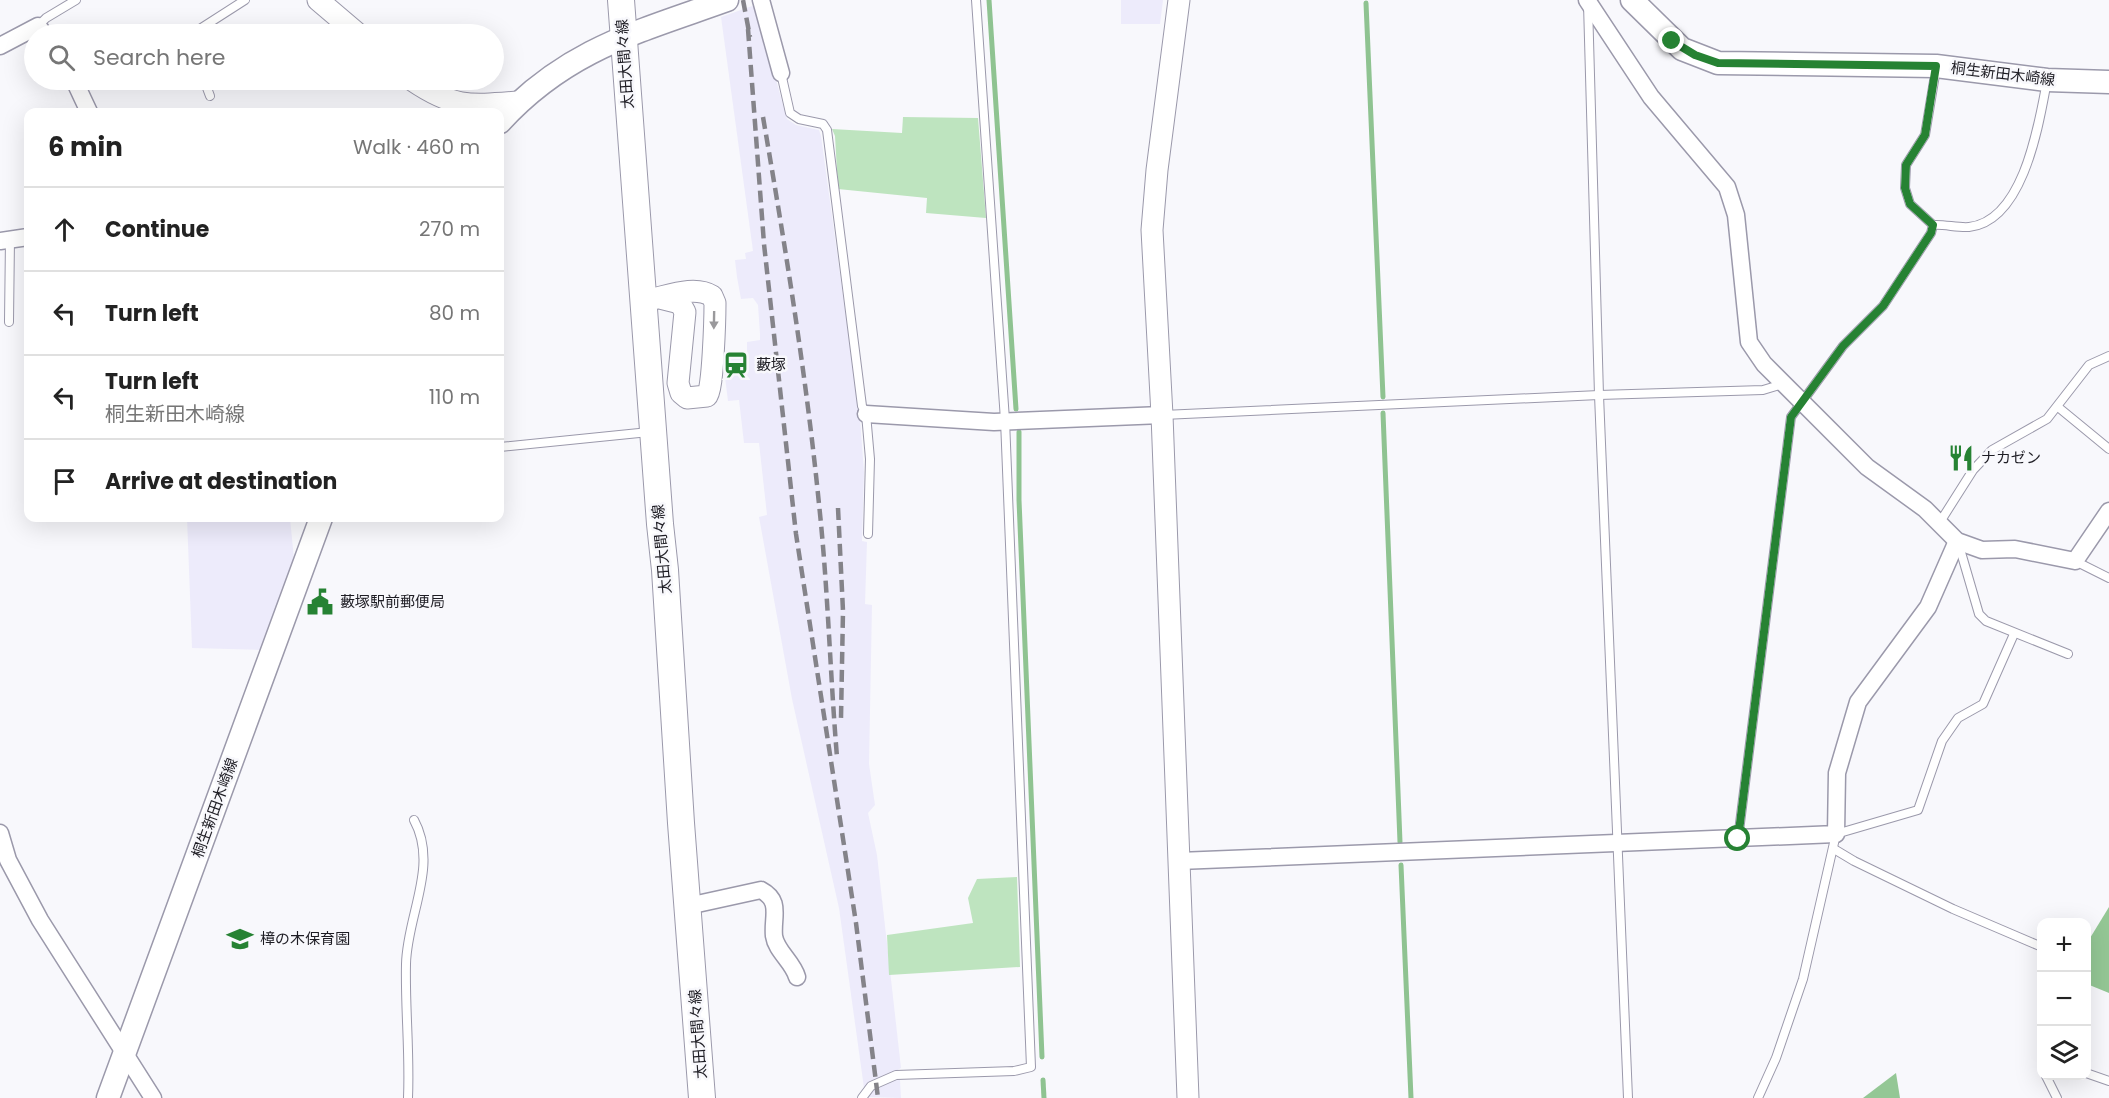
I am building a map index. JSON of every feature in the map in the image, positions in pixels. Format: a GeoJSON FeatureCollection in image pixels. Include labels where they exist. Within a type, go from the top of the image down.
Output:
{"type":"FeatureCollection","features":[{"type":"Feature","properties":{"kind":"main road","name":"太田大間々線"},"geometry":{"type":"LineString","coordinates":[[621,0],[652,299],[652,432],[665,570],[702,1098]]}},
{"type":"Feature","properties":{"kind":"main road"},"geometry":{"type":"LineString","coordinates":[[504,118],[518,102],[558,70],[623,36],[727,0]]}},
{"type":"Feature","properties":{"kind":"main road","name":"桐生新田木崎線"},"geometry":{"type":"LineString","coordinates":[[1632,0],[1672,41],[1707,61],[1734,64],[1936,66],[2047,80],[2109,82]]}},
{"type":"Feature","properties":{"kind":"main road","name":"桐生新田木崎線"},"geometry":{"type":"LineString","coordinates":[[108,1098],[320,522]]}},
{"type":"Feature","properties":{"kind":"street"},"geometry":{"type":"LineString","coordinates":[[318,0],[346,24]]}},
{"type":"Feature","properties":{"kind":"street"},"geometry":{"type":"LineString","coordinates":[[761,0],[781,73]]}},
{"type":"Feature","properties":{"kind":"street"},"geometry":{"type":"LineString","coordinates":[[1179,0],[1157,170],[1152,230],[1162,415],[1188,1098]]}},
{"type":"Feature","properties":{"kind":"street"},"geometry":{"type":"LineString","coordinates":[[1588,1],[1651,98],[1727,187],[1736,215],[1749,342],[1764,364],[1783,384],[1868,467],[1940,522],[1958,541],[1982,550],[2015,549],[2075,561],[2109,511]]}},
{"type":"Feature","properties":{"kind":"street"},"geometry":{"type":"LineString","coordinates":[[0,46],[24,37]]}},
{"type":"Feature","properties":{"kind":"street"},"geometry":{"type":"LineString","coordinates":[[79,90],[87,108]]}},
{"type":"Feature","properties":{"kind":"street"},"geometry":{"type":"LineString","coordinates":[[428,90],[453,108],[518,102]]}},
{"type":"Feature","properties":{"kind":"street"},"geometry":{"type":"LineString","coordinates":[[5,240],[24,238]]}},
{"type":"Feature","properties":{"kind":"street"},"geometry":{"type":"LineString","coordinates":[[703,291],[714,299],[711,349],[712,384],[707,396],[687,398],[681,393],[678,383],[685,312],[680,303],[652,299],[675,293],[703,291]]}},
{"type":"Feature","properties":{"kind":"street"},"geometry":{"type":"LineString","coordinates":[[866,414],[994,422],[1162,415]]}},
{"type":"Feature","properties":{"kind":"street"},"geometry":{"type":"LineString","coordinates":[[1179,861],[1738,839],[1835,841],[1837,773],[1858,702],[1928,607],[1958,541]]}},
{"type":"Feature","properties":{"kind":"street"},"geometry":{"type":"LineString","coordinates":[[0,833],[8,860],[40,920],[153,1098]]}},
{"type":"Feature","properties":{"kind":"street"},"geometry":{"type":"LineString","coordinates":[[688,906],[761,890],[766,893],[776,905],[776,942],[792,964],[797,977]]}},
{"type":"Feature","properties":{"kind":"lane"},"geometry":{"type":"LineString","coordinates":[[44,24],[46,18],[76,0]]}},
{"type":"Feature","properties":{"kind":"lane"},"geometry":{"type":"LineString","coordinates":[[208,24],[245,0]]}},
{"type":"Feature","properties":{"kind":"lane"},"geometry":{"type":"LineString","coordinates":[[862,1098],[872,1086],[896,1075],[1014,1071],[1031,1067],[1005,420],[976,0]]}},
{"type":"Feature","properties":{"kind":"lane"},"geometry":{"type":"LineString","coordinates":[[1588,1],[1599,395],[1628,1098]]}},
{"type":"Feature","properties":{"kind":"lane"},"geometry":{"type":"LineString","coordinates":[[1936,66],[1925,135],[1906,165],[1905,188],[1910,204],[1933,225],[1970,227],[1989,219],[2006,205],[2036,140],[2047,80]]}},
{"type":"Feature","properties":{"kind":"lane"},"geometry":{"type":"LineString","coordinates":[[781,73],[790,113],[799,119],[823,124],[827,130],[862,406],[866,414],[870,459],[868,534]]}},
{"type":"Feature","properties":{"kind":"lane"},"geometry":{"type":"LineString","coordinates":[[208,90],[210,96]]}},
{"type":"Feature","properties":{"kind":"lane"},"geometry":{"type":"LineString","coordinates":[[1738,839],[1791,417],[1843,346],[1883,306],[1931,233],[1933,225]]}},
{"type":"Feature","properties":{"kind":"lane"},"geometry":{"type":"LineString","coordinates":[[5,240],[9,322]]}},
{"type":"Feature","properties":{"kind":"lane"},"geometry":{"type":"LineString","coordinates":[[1940,522],[1973,470],[1992,450],[2029,431],[2058,407],[2089,365],[2109,356]]}},
{"type":"Feature","properties":{"kind":"lane"},"geometry":{"type":"LineString","coordinates":[[1162,415],[1599,395],[1763,390],[1783,384]]}},
{"type":"Feature","properties":{"kind":"lane"},"geometry":{"type":"LineString","coordinates":[[2058,407],[2109,449]]}},
{"type":"Feature","properties":{"kind":"lane"},"geometry":{"type":"LineString","coordinates":[[504,447],[652,432]]}},
{"type":"Feature","properties":{"kind":"lane"},"geometry":{"type":"LineString","coordinates":[[1958,541],[1979,614],[1986,621],[2014,634],[2068,654]]}},
{"type":"Feature","properties":{"kind":"lane"},"geometry":{"type":"LineString","coordinates":[[2075,561],[2109,578]]}},
{"type":"Feature","properties":{"kind":"lane"},"geometry":{"type":"LineString","coordinates":[[1835,841],[1918,810],[1942,741],[1958,718],[1983,704],[2014,634]]}},
{"type":"Feature","properties":{"kind":"lane"},"geometry":{"type":"LineString","coordinates":[[408,1098],[406,961],[425,855],[421,834],[414,820]]}},
{"type":"Feature","properties":{"kind":"lane"},"geometry":{"type":"LineString","coordinates":[[1835,841],[1854,861],[1953,909],[2037,945]]}},
{"type":"Feature","properties":{"kind":"lane"},"geometry":{"type":"LineString","coordinates":[[1758,1098],[1776,1058],[1803,979],[1825,876],[1835,841]]}},
{"type":"Feature","properties":{"kind":"lane"},"geometry":{"type":"LineString","coordinates":[[2091,1075],[2109,1081]]}},
{"type":"Feature","properties":{"kind":"lane"},"geometry":{"type":"LineString","coordinates":[[2048,1080],[2057,1098]]}},
{"type":"Feature","properties":{"kind":"shaded area"},"geometry":{"type":"Polygon","coordinates":[[[1121,0],[1163,0],[1160,24],[1121,24],[1121,0]]]}},
{"type":"Feature","properties":{"kind":"shaded area"},"geometry":{"type":"Polygon","coordinates":[[[755,5],[787,119],[796,125],[819,130],[821,136],[860,419],[864,472],[862,541],[867,542],[865,604],[872,605],[869,764],[875,805],[868,813],[877,855],[901,1068],[864,1088],[839,908],[792,699],[759,517],[767,515],[759,443],[744,443],[739,400],[728,401],[722,353],[747,352],[747,342],[760,340],[758,305],[753,298],[741,299],[737,277],[735,260],[746,259],[745,253],[753,251],[721,17],[755,5]]]}},
{"type":"Feature","properties":{"kind":"shaded area"},"geometry":{"type":"Polygon","coordinates":[[[187,522],[290,522],[294,559],[262,650],[192,648],[187,522]]]}},
{"type":"Feature","properties":{"kind":"shaded area"},"geometry":{"type":"Polygon","coordinates":[[[887,1080],[900,1080],[901,1098],[867,1097],[872,1090],[887,1080]]]}},
{"type":"Feature","properties":{"kind":"green space"},"geometry":{"type":"Polygon","coordinates":[[[903,117],[978,118],[986,218],[926,213],[927,198],[838,189],[835,136],[832,129],[902,133],[903,117]]]}},
{"type":"Feature","properties":{"kind":"green space"},"geometry":{"type":"Polygon","coordinates":[[[1017,877],[1020,967],[889,975],[887,935],[973,923],[968,898],[977,879],[1017,877]]]}},
{"type":"Feature","properties":{"kind":"green space"},"geometry":{"type":"Polygon","coordinates":[[[2109,907],[2109,993],[2091,986],[2091,936],[2109,907]]]}},
{"type":"Feature","properties":{"kind":"green space"},"geometry":{"type":"Polygon","coordinates":[[[1896,1073],[1900,1098],[1863,1098],[1896,1073]]]}},
{"type":"Feature","properties":{"kind":"waterway"},"geometry":{"type":"LineString","coordinates":[[989,0],[1016,409]]}},
{"type":"Feature","properties":{"kind":"waterway"},"geometry":{"type":"LineString","coordinates":[[1366,3],[1383,397]]}},
{"type":"Feature","properties":{"kind":"waterway"},"geometry":{"type":"LineString","coordinates":[[1383,413],[1400,842]]}},
{"type":"Feature","properties":{"kind":"waterway"},"geometry":{"type":"LineString","coordinates":[[1019,432],[1019,500],[1042,1057]]}},
{"type":"Feature","properties":{"kind":"waterway"},"geometry":{"type":"LineString","coordinates":[[1401,865],[1411,1098]]}},
{"type":"Feature","properties":{"kind":"waterway"},"geometry":{"type":"LineString","coordinates":[[1043,1080],[1044,1098]]}},
{"type":"Feature","properties":{"kind":"railway"},"geometry":{"type":"LineString","coordinates":[[743,0],[750,37]]}},
{"type":"Feature","properties":{"kind":"railway"},"geometry":{"type":"LineString","coordinates":[[748,29],[764,244],[796,534],[856,923],[878,1098]]}},
{"type":"Feature","properties":{"kind":"railway"},"geometry":{"type":"LineString","coordinates":[[763,117],[794,310],[814,455],[825,567],[837,757]]}},
{"type":"Feature","properties":{"kind":"railway"},"geometry":{"type":"LineString","coordinates":[[838,508],[843,611],[841,718]]}},
{"type":"Feature","properties":{"kind":"place","name":"藪塚"},"geometry":{"type":"Point","coordinates":[736,365]}},
{"type":"Feature","properties":{"kind":"place","name":"ナカゼン"},"geometry":{"type":"Point","coordinates":[1961,458]}},
{"type":"Feature","properties":{"kind":"place","name":"藪塚駅前郵便局"},"geometry":{"type":"Point","coordinates":[320,602]}},
{"type":"Feature","properties":{"kind":"place","name":"樟の木保育園"},"geometry":{"type":"Point","coordinates":[240,939]}},
{"type":"Feature","properties":{"kind":"route"},"geometry":{"type":"LineString","coordinates":[[1672,41],[1682,49],[1707,61],[1718,63],[1936,66],[1925,135],[1906,165],[1905,188],[1910,204],[1933,225],[1931,233],[1883,306],[1843,346],[1791,417],[1738,839]]}}]}
